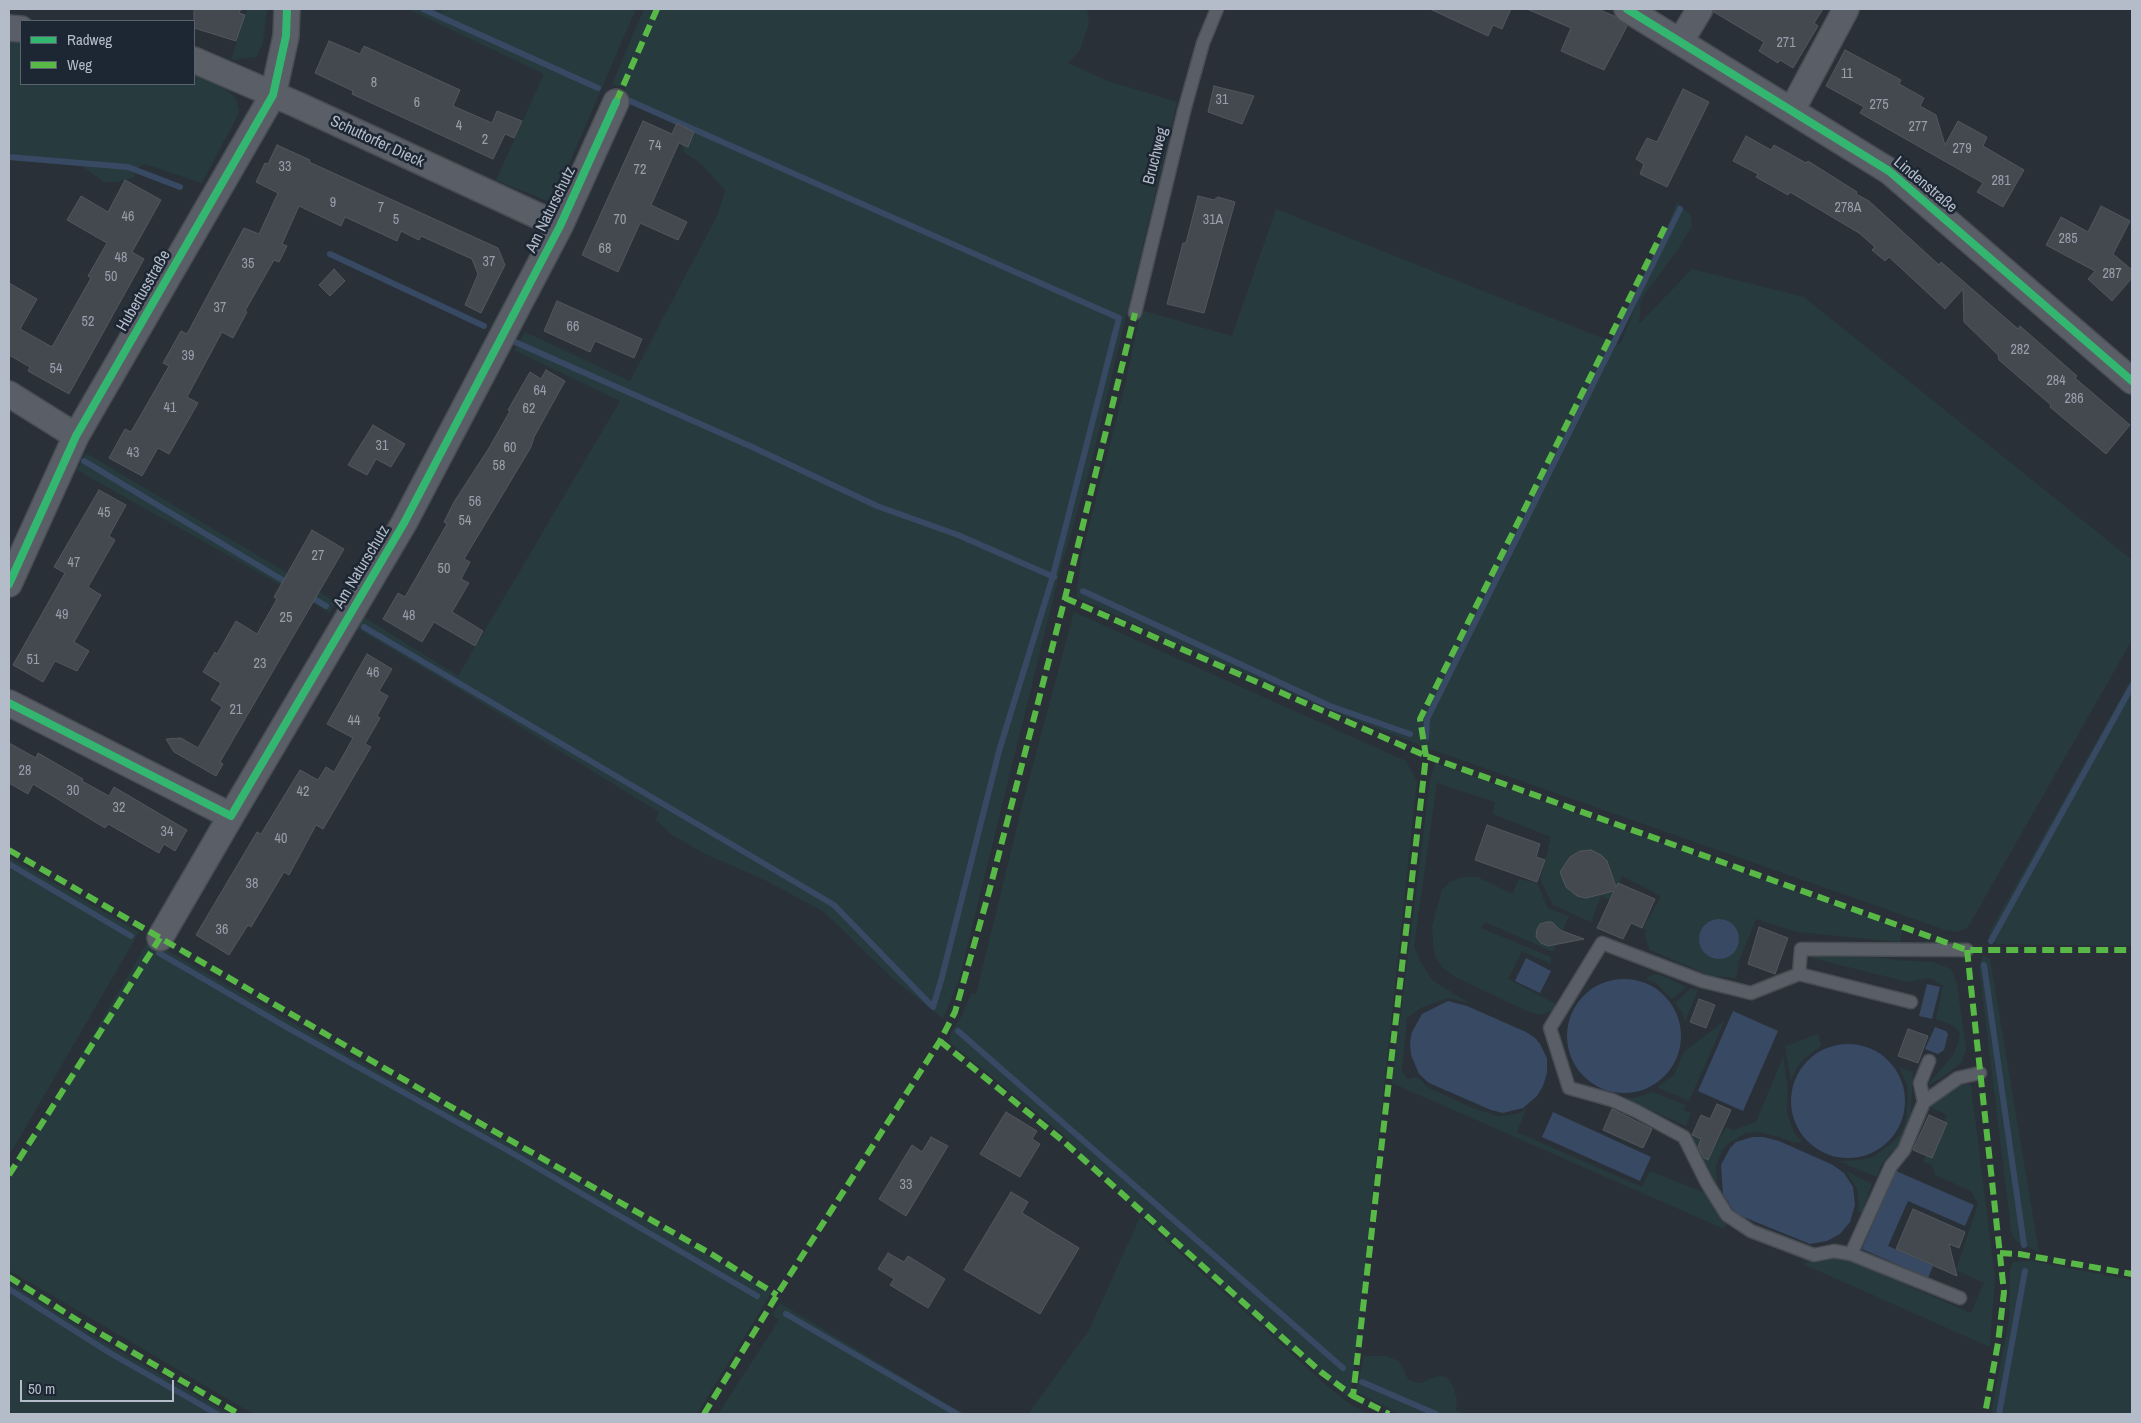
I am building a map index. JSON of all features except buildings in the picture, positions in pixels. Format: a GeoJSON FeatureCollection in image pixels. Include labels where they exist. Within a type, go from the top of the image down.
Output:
{"type":"FeatureCollection","features":[{"type":"Feature","properties":{"kind":"street","name":"Hubertusstraße"},"geometry":{"type":"LineString","coordinates":[[9,584],[76,436],[272,95],[286,36],[287,9]]}},
{"type":"Feature","properties":{"kind":"street","name":"Lindenstraße"},"geometry":{"type":"LineString","coordinates":[[1627,9],[1889,171],[2132,380]]}},
{"type":"Feature","properties":{"kind":"street"},"geometry":{"type":"LineString","coordinates":[[1680,42],[1700,9]]}},
{"type":"Feature","properties":{"kind":"street"},"geometry":{"type":"LineString","coordinates":[[1792,110],[1846,9]]}},
{"type":"Feature","properties":{"kind":"street","name":"Schuttorfer Dieck"},"geometry":{"type":"LineString","coordinates":[[195,60],[560,226]]}},
{"type":"Feature","properties":{"kind":"street","name":"Am Naturschutz"},"geometry":{"type":"LineString","coordinates":[[160,938],[404,523],[560,226],[616,102]]}},
{"type":"Feature","properties":{"kind":"street"},"geometry":{"type":"LineString","coordinates":[[9,394],[76,436]]}},
{"type":"Feature","properties":{"kind":"street"},"geometry":{"type":"LineString","coordinates":[[9,704],[231,816]]}},
{"type":"Feature","properties":{"kind":"lane","name":"Bruchweg"},"geometry":{"type":"LineString","coordinates":[[1135,313],[1184,111],[1203,43],[1217,9]]}},
{"type":"Feature","properties":{"kind":"lane"},"geometry":{"type":"LineString","coordinates":[[1911,1002],[1799,974],[1751,993],[1702,982],[1602,943],[1550,1028],[1569,1088],[1612,1100],[1684,1137],[1706,1183],[1727,1215],[1751,1231],[1814,1255],[1834,1251],[1851,1254],[1960,1298]]}},
{"type":"Feature","properties":{"kind":"lane"},"geometry":{"type":"LineString","coordinates":[[1799,974],[1801,948],[1967,950]]}},
{"type":"Feature","properties":{"kind":"lane"},"geometry":{"type":"LineString","coordinates":[[1924,1102],[1920,1083],[1930,1061]]}},
{"type":"Feature","properties":{"kind":"lane"},"geometry":{"type":"LineString","coordinates":[[1851,1254],[1891,1166],[1904,1150],[1924,1102],[1958,1078],[1980,1073]]}},
{"type":"Feature","properties":{"kind":"green space"},"geometry":{"type":"Polygon","coordinates":[[[247,9],[267,9],[263,43],[256,57],[231,60],[247,9]]]}},
{"type":"Feature","properties":{"kind":"green space"},"geometry":{"type":"Polygon","coordinates":[[[408,9],[433,9],[442,13],[441,9],[636,9],[552,203],[496,180],[544,74],[408,9]]]}},
{"type":"Feature","properties":{"kind":"green space"},"geometry":{"type":"Polygon","coordinates":[[[644,9],[1087,9],[1089,23],[1080,50],[1068,63],[1108,81],[1177,102],[1090,468],[1060,571],[959,980],[943,1019],[891,977],[824,912],[763,879],[705,854],[669,833],[656,819],[659,812],[358,629],[364,617],[458,676],[620,401],[514,350],[525,332],[630,381],[718,214],[725,190],[701,164],[685,153],[681,143],[684,125],[621,99],[625,88],[612,84],[644,9]]]}},
{"type":"Feature","properties":{"kind":"green space"},"geometry":{"type":"Polygon","coordinates":[[[9,41],[20,43],[20,85],[195,85],[195,75],[217,84],[232,94],[237,102],[239,113],[202,183],[145,164],[137,168],[134,177],[118,182],[104,182],[82,166],[9,160],[9,41]]]}},
{"type":"Feature","properties":{"kind":"green space"},"geometry":{"type":"Polygon","coordinates":[[[1677,202],[1691,216],[1692,226],[1678,249],[1641,300],[1639,324],[1692,269],[1804,297],[2132,560],[2132,640],[1968,927],[1957,932],[1945,930],[1430,749],[1347,717],[1231,668],[1076,597],[1081,558],[1125,385],[1141,310],[1232,336],[1276,209],[1620,345],[1677,202]]]}},
{"type":"Feature","properties":{"kind":"green space"},"geometry":{"type":"Polygon","coordinates":[[[86,453],[336,602],[330,613],[77,470],[86,453]]]}},
{"type":"Feature","properties":{"kind":"green space"},"geometry":{"type":"Polygon","coordinates":[[[1074,612],[1406,761],[1417,781],[1354,1367],[1349,1398],[1289,1349],[1158,1230],[1060,1132],[949,1042],[951,1032],[961,1017],[971,994],[976,994],[1024,798],[1074,612]]]}},
{"type":"Feature","properties":{"kind":"green space"},"geometry":{"type":"Polygon","coordinates":[[[2132,678],[2132,946],[1997,944],[1989,937],[1990,931],[2132,678]]]}},
{"type":"Feature","properties":{"kind":"green space"},"geometry":{"type":"Polygon","coordinates":[[[1435,763],[1903,929],[1900,942],[1797,932],[1756,919],[1739,961],[1736,978],[1711,976],[1650,950],[1645,936],[1647,930],[1643,929],[1661,896],[1622,876],[1611,900],[1601,896],[1591,922],[1553,905],[1540,880],[1551,837],[1493,814],[1495,802],[1437,783],[1414,946],[1419,959],[1432,980],[1469,1003],[1448,998],[1423,1007],[1407,1018],[1402,1071],[1407,1079],[1417,1077],[1429,1088],[1473,1108],[1498,1116],[1517,1114],[1526,1109],[1517,1132],[1642,1187],[1650,1171],[1705,1193],[1727,1224],[1724,1229],[1392,1083],[1430,780],[1435,763]]]}},
{"type":"Feature","properties":{"kind":"green space"},"geometry":{"type":"Polygon","coordinates":[[[9,857],[139,932],[9,1156],[9,857]]]}},
{"type":"Feature","properties":{"kind":"green space"},"geometry":{"type":"Polygon","coordinates":[[[1463,877],[1477,877],[1512,894],[1519,879],[1537,883],[1548,908],[1569,916],[1553,952],[1485,922],[1481,928],[1551,957],[1551,964],[1522,951],[1508,979],[1558,1005],[1555,1010],[1539,1015],[1529,1012],[1455,977],[1443,968],[1435,956],[1432,927],[1442,890],[1450,882],[1463,877]]]}},
{"type":"Feature","properties":{"kind":"green space"},"geometry":{"type":"Polygon","coordinates":[[[149,940],[368,1066],[569,1176],[772,1292],[697,1414],[253,1414],[9,1270],[9,1177],[149,940]]]}},
{"type":"Feature","properties":{"kind":"green space"},"geometry":{"type":"Polygon","coordinates":[[[1826,950],[1896,960],[1933,962],[1951,969],[1957,983],[1966,1050],[1962,1062],[1927,1086],[1953,1055],[1960,1033],[1954,1026],[1936,1019],[1943,985],[1929,978],[1908,982],[1812,958],[1826,950]]]}},
{"type":"Feature","properties":{"kind":"green space"},"geometry":{"type":"Polygon","coordinates":[[[1983,955],[1990,959],[2039,1252],[2018,1243],[2013,1237],[2011,1229],[1979,967],[1983,955]]]}},
{"type":"Feature","properties":{"kind":"green space"},"geometry":{"type":"Polygon","coordinates":[[[1658,974],[1686,987],[1672,999],[1656,983],[1645,979],[1651,975],[1658,974]]]}},
{"type":"Feature","properties":{"kind":"green space"},"geometry":{"type":"Polygon","coordinates":[[[1691,988],[1698,990],[1685,1022],[1682,1012],[1675,1003],[1691,988]]]}},
{"type":"Feature","properties":{"kind":"green space"},"geometry":{"type":"Polygon","coordinates":[[[1725,1020],[1689,1101],[1657,1087],[1674,1075],[1684,1052],[1725,1020]]]}},
{"type":"Feature","properties":{"kind":"green space"},"geometry":{"type":"Polygon","coordinates":[[[1818,1034],[1821,1046],[1805,1058],[1797,1067],[1791,1081],[1785,1046],[1818,1034]]]}},
{"type":"Feature","properties":{"kind":"green space"},"geometry":{"type":"Polygon","coordinates":[[[1783,1057],[1788,1088],[1787,1113],[1794,1132],[1802,1142],[1794,1143],[1758,1132],[1746,1133],[1729,1143],[1722,1150],[1716,1167],[1717,1186],[1692,1136],[1716,1145],[1726,1127],[1733,1130],[1756,1122],[1783,1057]]]}},
{"type":"Feature","properties":{"kind":"green space"},"geometry":{"type":"Polygon","coordinates":[[[1899,1067],[1913,1072],[1910,1121],[1899,1148],[1892,1151],[1881,1165],[1877,1177],[1838,1161],[1861,1160],[1873,1157],[1892,1143],[1901,1133],[1906,1122],[1908,1096],[1907,1084],[1899,1067]]]}},
{"type":"Feature","properties":{"kind":"green space"},"geometry":{"type":"Polygon","coordinates":[[[1960,1085],[1971,1085],[1995,1278],[1990,1347],[1803,1264],[1822,1256],[1841,1257],[1971,1313],[1984,1283],[1956,1270],[1978,1204],[1971,1191],[1935,1175],[1932,1165],[1923,1162],[1926,1155],[1930,1153],[1947,1115],[1930,1107],[1934,1101],[1949,1090],[1960,1085]]]}},
{"type":"Feature","properties":{"kind":"green space"},"geometry":{"type":"Polygon","coordinates":[[[1653,1092],[1686,1105],[1683,1110],[1691,1113],[1686,1126],[1624,1098],[1634,1098],[1653,1092]]]}},
{"type":"Feature","properties":{"kind":"green space"},"geometry":{"type":"Polygon","coordinates":[[[1846,1171],[1872,1184],[1862,1212],[1858,1212],[1857,1189],[1846,1171]]]}},
{"type":"Feature","properties":{"kind":"green space"},"geometry":{"type":"Polygon","coordinates":[[[1140,1217],[1326,1385],[1350,1404],[1369,1414],[1028,1414],[1089,1330],[1140,1217]]]}},
{"type":"Feature","properties":{"kind":"green space"},"geometry":{"type":"Polygon","coordinates":[[[2032,1261],[2132,1280],[2132,1414],[1991,1414],[2009,1320],[2010,1268],[2013,1262],[2032,1261]]]}},
{"type":"Feature","properties":{"kind":"green space"},"geometry":{"type":"Polygon","coordinates":[[[9,1282],[109,1345],[230,1414],[9,1414],[9,1282]]]}},
{"type":"Feature","properties":{"kind":"green space"},"geometry":{"type":"Polygon","coordinates":[[[780,1303],[966,1414],[718,1414],[779,1320],[772,1315],[780,1303]]]}},
{"type":"Feature","properties":{"kind":"green space"},"geometry":{"type":"Polygon","coordinates":[[[1364,1356],[1386,1356],[1399,1361],[1408,1379],[1417,1383],[1439,1376],[1447,1377],[1454,1388],[1457,1401],[1456,1410],[1465,1414],[1400,1414],[1356,1392],[1364,1356]]]}},
{"type":"Feature","properties":{"kind":"water"},"geometry":{"type":"Polygon","coordinates":[[[1719,919],[1733,925],[1739,939],[1733,953],[1719,959],[1705,953],[1699,939],[1705,925],[1719,919]]]}},
{"type":"Feature","properties":{"kind":"water"},"geometry":{"type":"Polygon","coordinates":[[[1526,958],[1551,971],[1540,993],[1515,981],[1526,958]]]}},
{"type":"Feature","properties":{"kind":"water"},"geometry":{"type":"Polygon","coordinates":[[[1624,979],[1646,983],[1665,995],[1677,1014],[1681,1036],[1677,1058],[1665,1077],[1646,1089],[1624,1093],[1602,1089],[1583,1077],[1571,1058],[1567,1036],[1571,1014],[1583,995],[1602,983],[1624,979]]]}},
{"type":"Feature","properties":{"kind":"water"},"geometry":{"type":"Polygon","coordinates":[[[1927,984],[1940,987],[1932,1019],[1919,1016],[1927,984]]]}},
{"type":"Feature","properties":{"kind":"water"},"geometry":{"type":"Polygon","coordinates":[[[1448,1001],[1467,1006],[1526,1032],[1540,1044],[1547,1058],[1547,1073],[1543,1086],[1537,1096],[1523,1108],[1503,1113],[1491,1110],[1429,1083],[1419,1074],[1411,1055],[1410,1042],[1412,1032],[1422,1014],[1448,1001]]]}},
{"type":"Feature","properties":{"kind":"water"},"geometry":{"type":"Polygon","coordinates":[[[1733,1011],[1778,1031],[1743,1111],[1698,1091],[1733,1011]]]}},
{"type":"Feature","properties":{"kind":"water"},"geometry":{"type":"Polygon","coordinates":[[[1935,1027],[1946,1031],[1948,1034],[1944,1050],[1938,1054],[1925,1049],[1935,1027]]]}},
{"type":"Feature","properties":{"kind":"water"},"geometry":{"type":"Polygon","coordinates":[[[1848,1044],[1870,1049],[1888,1061],[1900,1079],[1905,1101],[1900,1123],[1888,1141],[1870,1153],[1848,1158],[1826,1153],[1808,1141],[1796,1123],[1791,1101],[1796,1079],[1808,1061],[1826,1049],[1848,1044]]]}},
{"type":"Feature","properties":{"kind":"water"},"geometry":{"type":"Polygon","coordinates":[[[1553,1112],[1651,1157],[1640,1181],[1542,1137],[1553,1112]]]}},
{"type":"Feature","properties":{"kind":"water"},"geometry":{"type":"Polygon","coordinates":[[[1752,1137],[1763,1137],[1779,1141],[1833,1165],[1844,1173],[1853,1187],[1855,1205],[1850,1222],[1840,1234],[1827,1241],[1810,1244],[1741,1216],[1733,1210],[1723,1194],[1721,1165],[1730,1148],[1736,1142],[1752,1137]]]}},
{"type":"Feature","properties":{"kind":"water"},"geometry":{"type":"Polygon","coordinates":[[[1896,1171],[1974,1205],[1965,1226],[1908,1201],[1888,1246],[1933,1266],[1928,1278],[1862,1249],[1896,1171]]]}},
{"type":"Feature","properties":{"kind":"waterway"},"geometry":{"type":"LineString","coordinates":[[423,9],[598,88]]}},
{"type":"Feature","properties":{"kind":"waterway"},"geometry":{"type":"LineString","coordinates":[[364,627],[834,905],[933,1007],[999,751],[1053,576],[1119,318],[630,101]]}},
{"type":"Feature","properties":{"kind":"waterway"},"geometry":{"type":"LineString","coordinates":[[9,157],[128,167],[180,187]]}},
{"type":"Feature","properties":{"kind":"waterway"},"geometry":{"type":"LineString","coordinates":[[1426,737],[1427,719],[1680,209]]}},
{"type":"Feature","properties":{"kind":"waterway"},"geometry":{"type":"LineString","coordinates":[[330,254],[484,326]]}},
{"type":"Feature","properties":{"kind":"waterway"},"geometry":{"type":"LineString","coordinates":[[515,342],[750,446],[877,506],[958,535],[1054,577]]}},
{"type":"Feature","properties":{"kind":"waterway"},"geometry":{"type":"LineString","coordinates":[[84,461],[289,584]]}},
{"type":"Feature","properties":{"kind":"waterway"},"geometry":{"type":"LineString","coordinates":[[1083,591],[1330,706],[1410,734]]}},
{"type":"Feature","properties":{"kind":"waterway"},"geometry":{"type":"LineString","coordinates":[[308,595],[326,606]]}},
{"type":"Feature","properties":{"kind":"waterway"},"geometry":{"type":"LineString","coordinates":[[1991,941],[2132,686]]}},
{"type":"Feature","properties":{"kind":"waterway"},"geometry":{"type":"LineString","coordinates":[[9,864],[131,936]]}},
{"type":"Feature","properties":{"kind":"waterway"},"geometry":{"type":"LineString","coordinates":[[159,953],[288,1028],[507,1150],[757,1296]]}},
{"type":"Feature","properties":{"kind":"waterway"},"geometry":{"type":"LineString","coordinates":[[1984,965],[2024,1245]]}},
{"type":"Feature","properties":{"kind":"waterway"},"geometry":{"type":"LineString","coordinates":[[958,1031],[1343,1368]]}},
{"type":"Feature","properties":{"kind":"waterway"},"geometry":{"type":"LineString","coordinates":[[1999,1414],[2025,1271]]}},
{"type":"Feature","properties":{"kind":"waterway"},"geometry":{"type":"LineString","coordinates":[[9,1289],[110,1353],[217,1414]]}},
{"type":"Feature","properties":{"kind":"waterway"},"geometry":{"type":"LineString","coordinates":[[786,1314],[957,1414]]}},
{"type":"Feature","properties":{"kind":"waterway"},"geometry":{"type":"LineString","coordinates":[[1362,1382],[1436,1414]]}},
{"type":"Feature","properties":{"kind":"marked path"},"geometry":{"type":"LineString","coordinates":[[616,102],[657,9]]}},
{"type":"Feature","properties":{"kind":"marked path"},"geometry":{"type":"LineString","coordinates":[[940,1041],[1063,1141],[1321,1372],[1353,1396],[1426,756],[1420,719],[1665,227]]}},
{"type":"Feature","properties":{"kind":"marked path"},"geometry":{"type":"LineString","coordinates":[[704,1414],[777,1295],[940,1041],[955,1012],[989,892],[1065,598],[1135,313]]}},
{"type":"Feature","properties":{"kind":"marked path"},"geometry":{"type":"LineString","coordinates":[[1065,598],[1426,756],[1967,950],[2132,950]]}},
{"type":"Feature","properties":{"kind":"marked path"},"geometry":{"type":"LineString","coordinates":[[9,850],[439,1100],[713,1255],[777,1295]]}},
{"type":"Feature","properties":{"kind":"marked path"},"geometry":{"type":"LineString","coordinates":[[9,1175],[160,938]]}},
{"type":"Feature","properties":{"kind":"marked path"},"geometry":{"type":"LineString","coordinates":[[1967,950],[2004,1292],[1998,1343],[1985,1414]]}},
{"type":"Feature","properties":{"kind":"marked path"},"geometry":{"type":"LineString","coordinates":[[2000,1253],[2019,1254],[2132,1274]]}},
{"type":"Feature","properties":{"kind":"marked path"},"geometry":{"type":"LineString","coordinates":[[9,1277],[77,1320],[239,1414]]}},
{"type":"Feature","properties":{"kind":"marked path"},"geometry":{"type":"LineString","coordinates":[[1353,1396],[1389,1414]]}},
{"type":"Feature","properties":{"kind":"cycle path"},"geometry":{"type":"LineString","coordinates":[[9,584],[76,436],[273,95],[286,36],[287,9]]}},
{"type":"Feature","properties":{"kind":"cycle path"},"geometry":{"type":"LineString","coordinates":[[1627,9],[1889,171],[2132,381]]}},
{"type":"Feature","properties":{"kind":"cycle path"},"geometry":{"type":"LineString","coordinates":[[9,703],[231,816],[404,523],[560,226],[616,102]]}}]}
